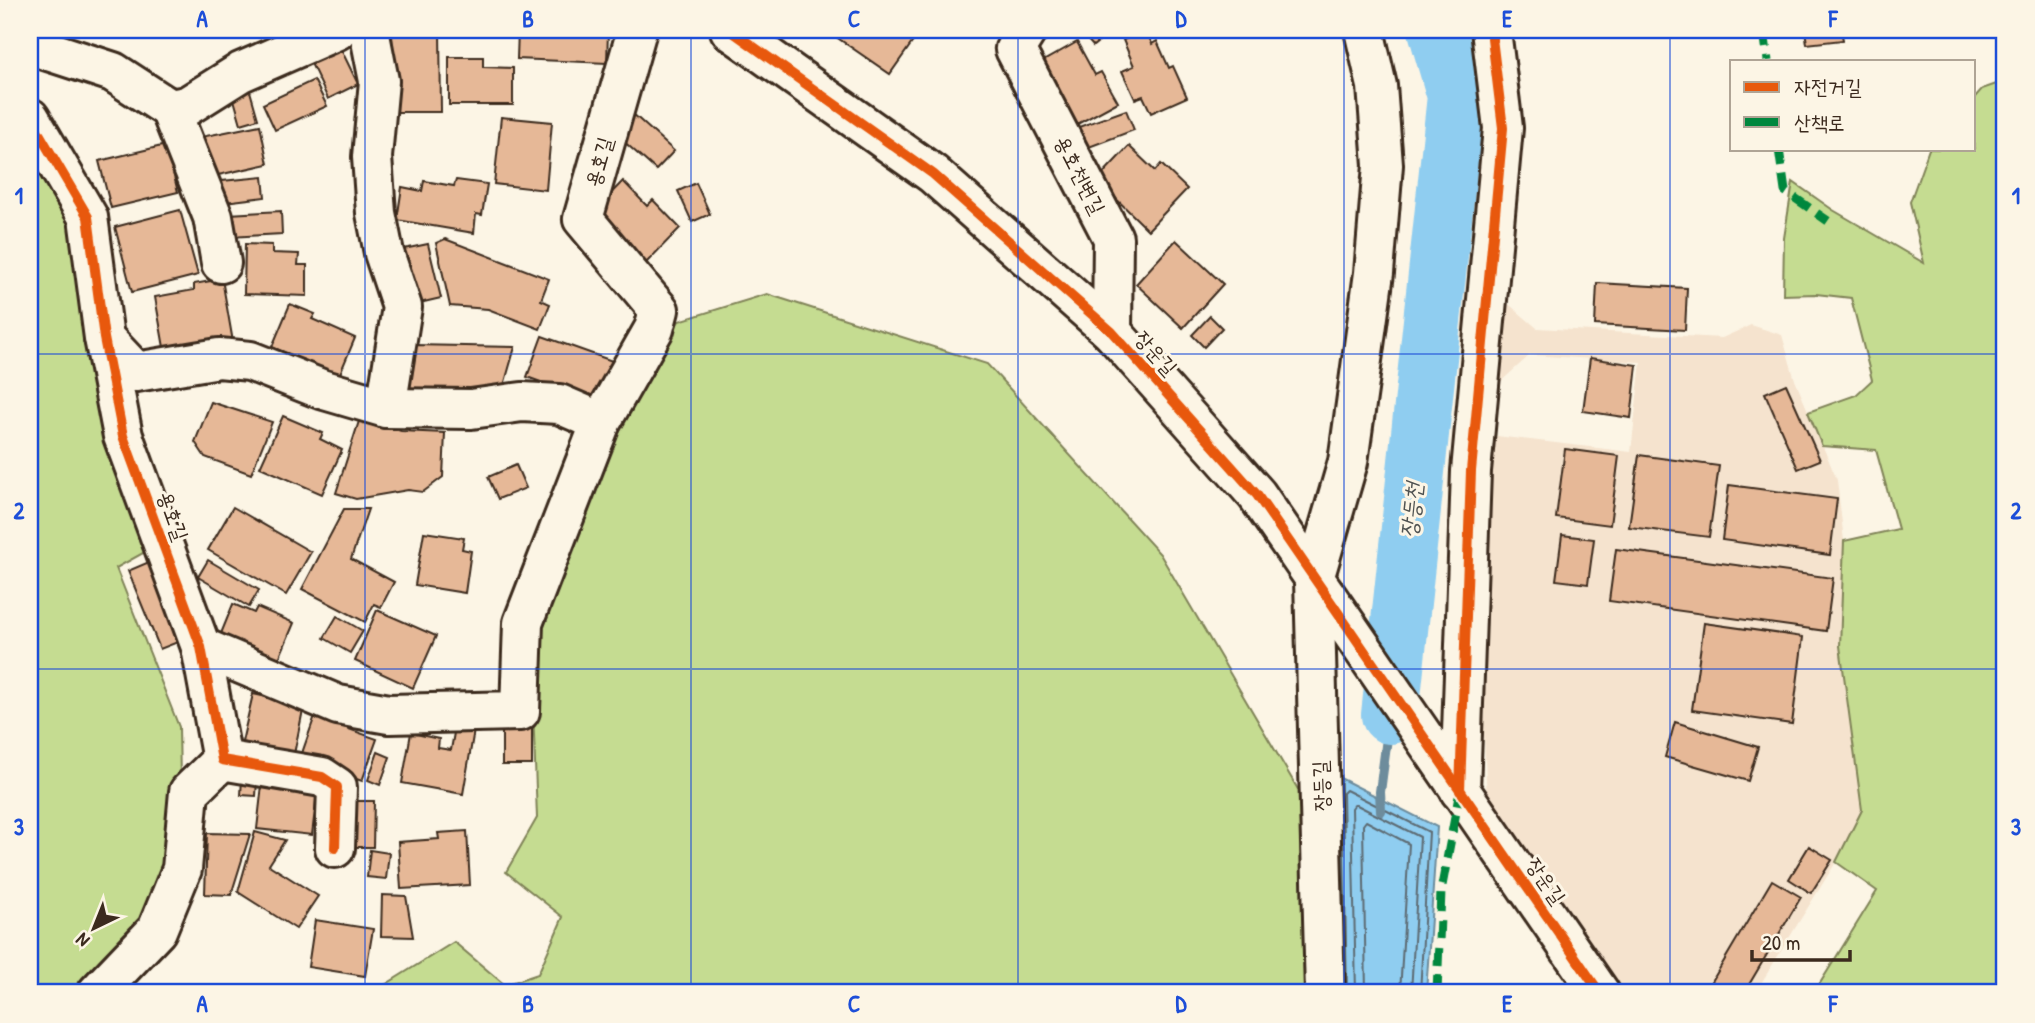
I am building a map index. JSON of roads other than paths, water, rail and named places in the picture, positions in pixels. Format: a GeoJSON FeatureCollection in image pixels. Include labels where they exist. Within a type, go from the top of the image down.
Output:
{"type":"FeatureCollection","features":[{"type":"Feature","properties":{"kind":"street"},"geometry":{"type":"LineString","coordinates":[[170,108],[187,106],[241,72],[337,30]]}},
{"type":"Feature","properties":{"kind":"street"},"geometry":{"type":"LineString","coordinates":[[369,30],[379,81],[372,158],[376,214],[384,253],[402,307],[386,408]]}},
{"type":"Feature","properties":{"kind":"street","name":"용호길"},"geometry":{"type":"LineString","coordinates":[[201,647],[338,705],[389,714],[520,711],[523,623],[601,422],[654,330],[659,310],[583,219],[637,30]]}},
{"type":"Feature","properties":{"kind":"street","name":"장운길"},"geometry":{"type":"LineString","coordinates":[[730,30],[933,174],[1112,332],[1256,495],[1600,993]]}},
{"type":"Feature","properties":{"kind":"street","name":"용호천변길"},"geometry":{"type":"LineString","coordinates":[[1027,30],[1015,48],[1113,238],[1112,332]]}},
{"type":"Feature","properties":{"kind":"street","name":"장등길"},"geometry":{"type":"LineString","coordinates":[[1325,993],[1314,579],[1348,462],[1374,273],[1383,165],[1377,86],[1364,30]]}},
{"type":"Feature","properties":{"kind":"street"},"geometry":{"type":"LineString","coordinates":[[1460,791],[1471,471],[1503,128],[1491,30]]}},
{"type":"Feature","properties":{"kind":"street"},"geometry":{"type":"LineString","coordinates":[[30,45],[113,72],[170,108],[214,217],[221,263]]}},
{"type":"Feature","properties":{"kind":"street","name":"용호길"},"geometry":{"type":"LineString","coordinates":[[30,118],[88,217],[104,338],[123,436],[201,647],[222,760]]}},
{"type":"Feature","properties":{"kind":"street"},"geometry":{"type":"LineString","coordinates":[[104,338],[136,372],[219,358],[250,361],[321,389],[386,408],[471,408],[522,402],[559,404],[601,422]]}},
{"type":"Feature","properties":{"kind":"street"},"geometry":{"type":"LineString","coordinates":[[97,993],[157,930],[182,869],[189,792],[222,760],[322,777],[337,787],[335,848]]}},
{"type":"Feature","properties":{"kind":"water"},"geometry":{"type":"Polygon","coordinates":[[[1336,776],[1437,827],[1426,993],[1340,993],[1336,776]]]}},
{"type":"Feature","properties":{"kind":"waterway","name":"장등천"},"geometry":{"type":"LineString","coordinates":[[1390,715],[1456,96],[1437,30]]}},
{"type":"Feature","properties":{"kind":"waterway","name":"장등천"},"geometry":{"type":"LineString","coordinates":[[1381,811],[1380,792],[1390,715]]}}]}
